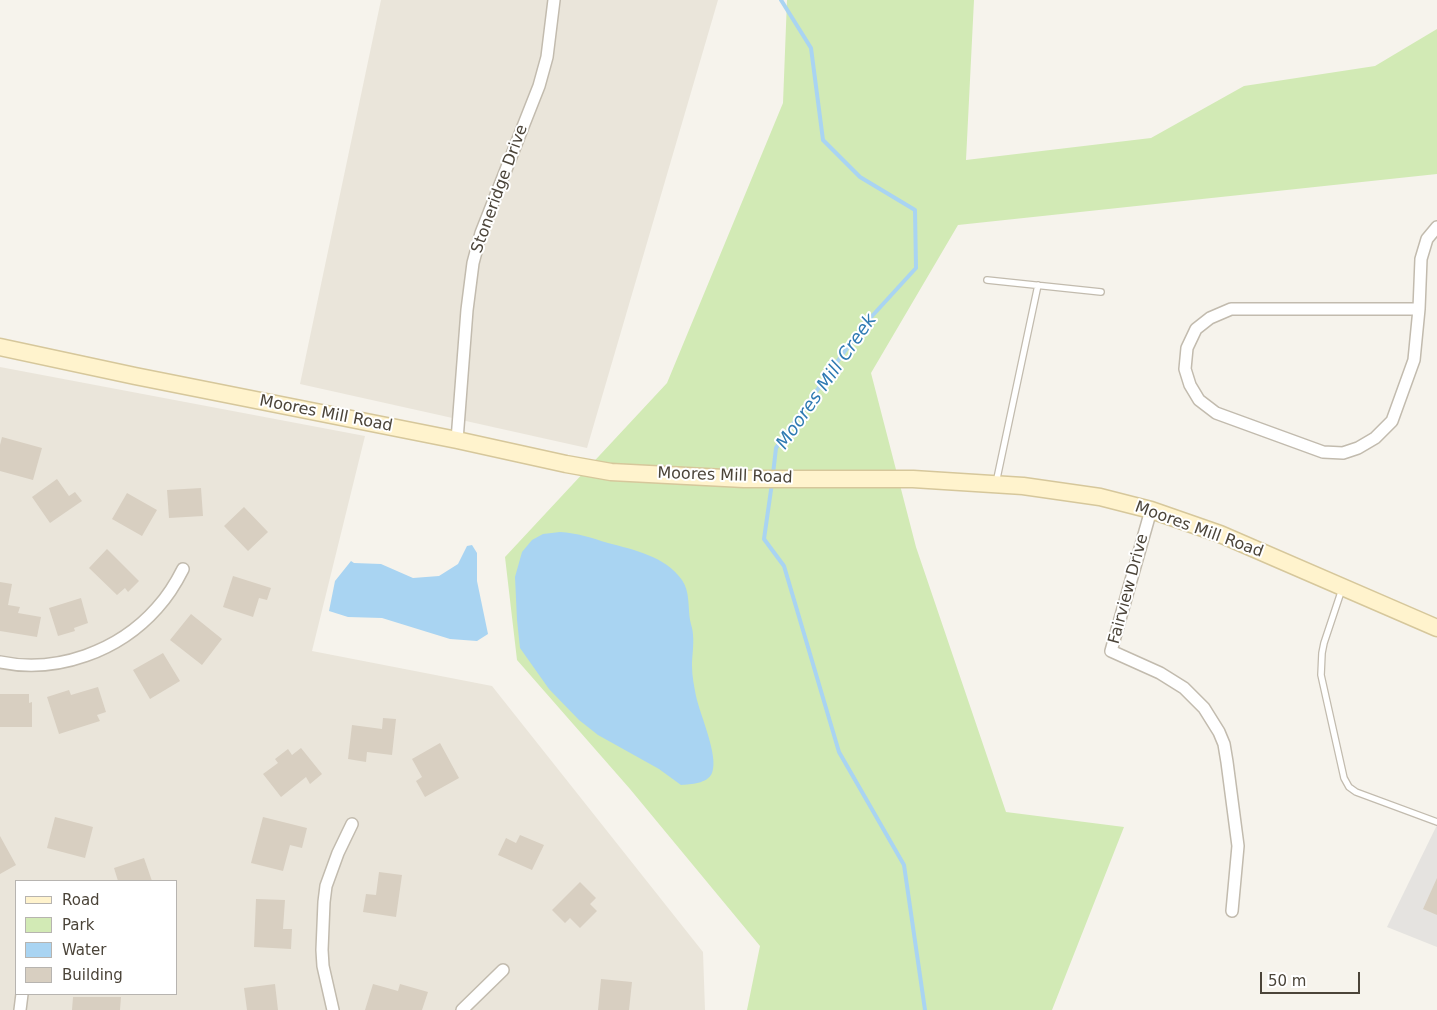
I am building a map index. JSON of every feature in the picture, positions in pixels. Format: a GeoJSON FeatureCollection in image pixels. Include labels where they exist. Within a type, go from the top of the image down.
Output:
{"type":"FeatureCollection","features":[{"type":"Feature","properties":{"kind":"street","name":"Stoneridge Drive"},"geometry":{"type":"LineString","coordinates":[[457,440],[467,310],[473,263],[481,233],[539,86],[547,57],[554,0]]}},
{"type":"Feature","properties":{"kind":"street"},"geometry":{"type":"LineString","coordinates":[[1419,309],[1231,309],[1210,318],[1196,329],[1187,348],[1185,369],[1190,385],[1199,400],[1216,413],[1323,452],[1343,453],[1358,448],[1375,438],[1392,421],[1414,360],[1419,309],[1421,259],[1427,239],[1437,227]]}},
{"type":"Feature","properties":{"kind":"street","name":"Moores Mill Road"},"geometry":{"type":"LineString","coordinates":[[0,347],[611,472],[786,480],[913,479],[1023,486],[1100,497],[1151,510],[1220,534],[1437,628]]}},
{"type":"Feature","properties":{"kind":"street","name":"Fairview Drive"},"geometry":{"type":"LineString","coordinates":[[1151,510],[1111,651],[1160,672],[1184,688],[1204,708],[1219,732],[1224,744],[1238,846],[1232,910]]}},
{"type":"Feature","properties":{"kind":"street"},"geometry":{"type":"LineString","coordinates":[[0,662],[22,665],[56,664],[90,655],[106,647],[134,629],[156,609],[170,591],[183,569]]}},
{"type":"Feature","properties":{"kind":"street"},"geometry":{"type":"LineString","coordinates":[[333,1010],[323,966],[324,902],[326,886],[338,852],[352,824]]}},
{"type":"Feature","properties":{"kind":"street"},"geometry":{"type":"LineString","coordinates":[[462,1010],[503,970]]}},
{"type":"Feature","properties":{"kind":"street"},"geometry":{"type":"LineString","coordinates":[[20,1010],[22,995]]}},
{"type":"Feature","properties":{"kind":"lane"},"geometry":{"type":"LineString","coordinates":[[987,280],[1101,292]]}},
{"type":"Feature","properties":{"kind":"lane"},"geometry":{"type":"LineString","coordinates":[[996,484],[1038,285]]}},
{"type":"Feature","properties":{"kind":"lane"},"geometry":{"type":"LineString","coordinates":[[1343,587],[1324,642],[1321,675],[1344,778],[1349,787],[1356,792],[1437,822]]}},
{"type":"Feature","properties":{"kind":"shaded area"},"geometry":{"type":"Polygon","coordinates":[[[381,0],[718,0],[587,448],[300,384],[381,0]]]}},
{"type":"Feature","properties":{"kind":"shaded area"},"geometry":{"type":"Polygon","coordinates":[[[0,367],[365,436],[312,651],[492,686],[703,952],[705,1010],[0,1010],[0,367]]]}},
{"type":"Feature","properties":{"kind":"shaded area"},"geometry":{"type":"Polygon","coordinates":[[[1437,825],[1437,947],[1387,927],[1437,825]]]}},
{"type":"Feature","properties":{"kind":"green space"},"geometry":{"type":"Polygon","coordinates":[[[787,0],[974,0],[966,160],[1151,138],[1244,86],[1375,66],[1437,29],[1437,174],[958,225],[871,373],[916,547],[1006,812],[1124,827],[1052,1010],[747,1010],[760,946],[630,789],[517,660],[505,557],[667,383],[783,103],[787,0]]]}},
{"type":"Feature","properties":{"kind":"water"},"geometry":{"type":"Polygon","coordinates":[[[560,532],[584,536],[648,555],[667,565],[685,584],[693,633],[692,674],[698,704],[713,756],[710,777],[698,783],[681,785],[659,769],[598,735],[579,720],[549,689],[520,648],[515,577],[522,552],[532,540],[543,534],[560,532]]]}},
{"type":"Feature","properties":{"kind":"water"},"geometry":{"type":"Polygon","coordinates":[[[472,545],[477,553],[477,581],[488,634],[477,641],[450,639],[382,618],[348,617],[329,611],[335,581],[351,561],[354,563],[381,564],[413,578],[439,576],[458,564],[467,546],[472,545]]]}},
{"type":"Feature","properties":{"kind":"building"},"geometry":{"type":"Polygon","coordinates":[[[2,437],[42,448],[33,480],[0,471],[0,445],[2,437]]]}},
{"type":"Feature","properties":{"kind":"building"},"geometry":{"type":"Polygon","coordinates":[[[57,479],[69,496],[75,492],[82,501],[50,523],[32,497],[57,479]]]}},
{"type":"Feature","properties":{"kind":"building"},"geometry":{"type":"Polygon","coordinates":[[[201,488],[203,516],[169,518],[167,490],[201,488]]]}},
{"type":"Feature","properties":{"kind":"building"},"geometry":{"type":"Polygon","coordinates":[[[127,493],[157,510],[142,536],[112,519],[127,493]]]}},
{"type":"Feature","properties":{"kind":"building"},"geometry":{"type":"Polygon","coordinates":[[[244,507],[268,532],[248,551],[224,526],[244,507]]]}},
{"type":"Feature","properties":{"kind":"building"},"geometry":{"type":"Polygon","coordinates":[[[107,549],[139,581],[128,592],[125,588],[117,595],[89,568],[107,549]]]}},
{"type":"Feature","properties":{"kind":"building"},"geometry":{"type":"Polygon","coordinates":[[[233,576],[271,588],[267,600],[259,598],[253,617],[223,607],[233,576]]]}},
{"type":"Feature","properties":{"kind":"building"},"geometry":{"type":"Polygon","coordinates":[[[0,582],[12,584],[8,605],[20,607],[18,613],[41,617],[37,637],[0,631],[0,582]]]}},
{"type":"Feature","properties":{"kind":"building"},"geometry":{"type":"Polygon","coordinates":[[[81,598],[88,623],[74,628],[75,631],[58,636],[49,608],[81,598]]]}},
{"type":"Feature","properties":{"kind":"building"},"geometry":{"type":"Polygon","coordinates":[[[191,614],[222,639],[202,665],[170,640],[191,614]]]}},
{"type":"Feature","properties":{"kind":"building"},"geometry":{"type":"Polygon","coordinates":[[[163,653],[180,681],[150,699],[133,670],[163,653]]]}},
{"type":"Feature","properties":{"kind":"building"},"geometry":{"type":"Polygon","coordinates":[[[98,687],[106,712],[97,715],[100,721],[59,734],[47,697],[69,690],[71,695],[98,687]]]}},
{"type":"Feature","properties":{"kind":"building"},"geometry":{"type":"Polygon","coordinates":[[[0,694],[29,694],[29,703],[32,702],[32,727],[0,727],[0,694]]]}},
{"type":"Feature","properties":{"kind":"building"},"geometry":{"type":"Polygon","coordinates":[[[383,718],[396,719],[392,755],[367,752],[366,762],[348,759],[352,725],[382,729],[383,718]]]}},
{"type":"Feature","properties":{"kind":"building"},"geometry":{"type":"Polygon","coordinates":[[[440,743],[459,778],[425,797],[416,781],[422,777],[412,759],[440,743]]]}},
{"type":"Feature","properties":{"kind":"building"},"geometry":{"type":"Polygon","coordinates":[[[301,748],[322,774],[310,784],[306,777],[281,797],[263,774],[278,763],[275,759],[288,749],[292,755],[301,748]]]}},
{"type":"Feature","properties":{"kind":"building"},"geometry":{"type":"Polygon","coordinates":[[[55,817],[93,827],[85,858],[47,848],[55,817]]]}},
{"type":"Feature","properties":{"kind":"building"},"geometry":{"type":"Polygon","coordinates":[[[263,817],[307,828],[302,848],[290,845],[283,871],[251,863],[263,817]]]}},
{"type":"Feature","properties":{"kind":"building"},"geometry":{"type":"Polygon","coordinates":[[[520,835],[544,845],[532,870],[498,855],[506,838],[516,843],[520,835]]]}},
{"type":"Feature","properties":{"kind":"building"},"geometry":{"type":"Polygon","coordinates":[[[0,836],[16,865],[0,874],[0,836]]]}},
{"type":"Feature","properties":{"kind":"building"},"geometry":{"type":"Polygon","coordinates":[[[144,858],[152,880],[118,880],[114,868],[144,858]]]}},
{"type":"Feature","properties":{"kind":"building"},"geometry":{"type":"Polygon","coordinates":[[[379,872],[402,875],[396,917],[363,912],[366,894],[376,895],[379,872]]]}},
{"type":"Feature","properties":{"kind":"building"},"geometry":{"type":"Polygon","coordinates":[[[1437,878],[1437,915],[1423,909],[1437,878]]]}},
{"type":"Feature","properties":{"kind":"building"},"geometry":{"type":"Polygon","coordinates":[[[580,882],[596,898],[590,904],[597,911],[580,928],[570,918],[565,923],[552,910],[580,882]]]}},
{"type":"Feature","properties":{"kind":"building"},"geometry":{"type":"Polygon","coordinates":[[[256,899],[285,900],[283,929],[292,929],[291,949],[254,947],[256,899]]]}},
{"type":"Feature","properties":{"kind":"building"},"geometry":{"type":"Polygon","coordinates":[[[601,979],[632,982],[629,1010],[598,1010],[601,979]]]}},
{"type":"Feature","properties":{"kind":"building"},"geometry":{"type":"Polygon","coordinates":[[[275,984],[278,1010],[247,1010],[244,988],[275,984]]]}},
{"type":"Feature","properties":{"kind":"building"},"geometry":{"type":"Polygon","coordinates":[[[373,984],[398,991],[400,984],[428,992],[422,1010],[365,1010],[373,984]]]}},
{"type":"Feature","properties":{"kind":"building"},"geometry":{"type":"Polygon","coordinates":[[[73,997],[121,997],[120,1010],[72,1010],[73,997]]]}},
{"type":"Feature","properties":{"kind":"waterway","name":"Moores Mill Creek"},"geometry":{"type":"LineString","coordinates":[[773,474],[776,448],[862,327],[916,268],[915,210],[860,177],[823,140],[811,48],[781,0]]}},
{"type":"Feature","properties":{"kind":"waterway","name":"Moores Mill Creek"},"geometry":{"type":"LineString","coordinates":[[772,483],[764,539],[784,566],[839,752],[904,865],[925,1010]]}}]}
